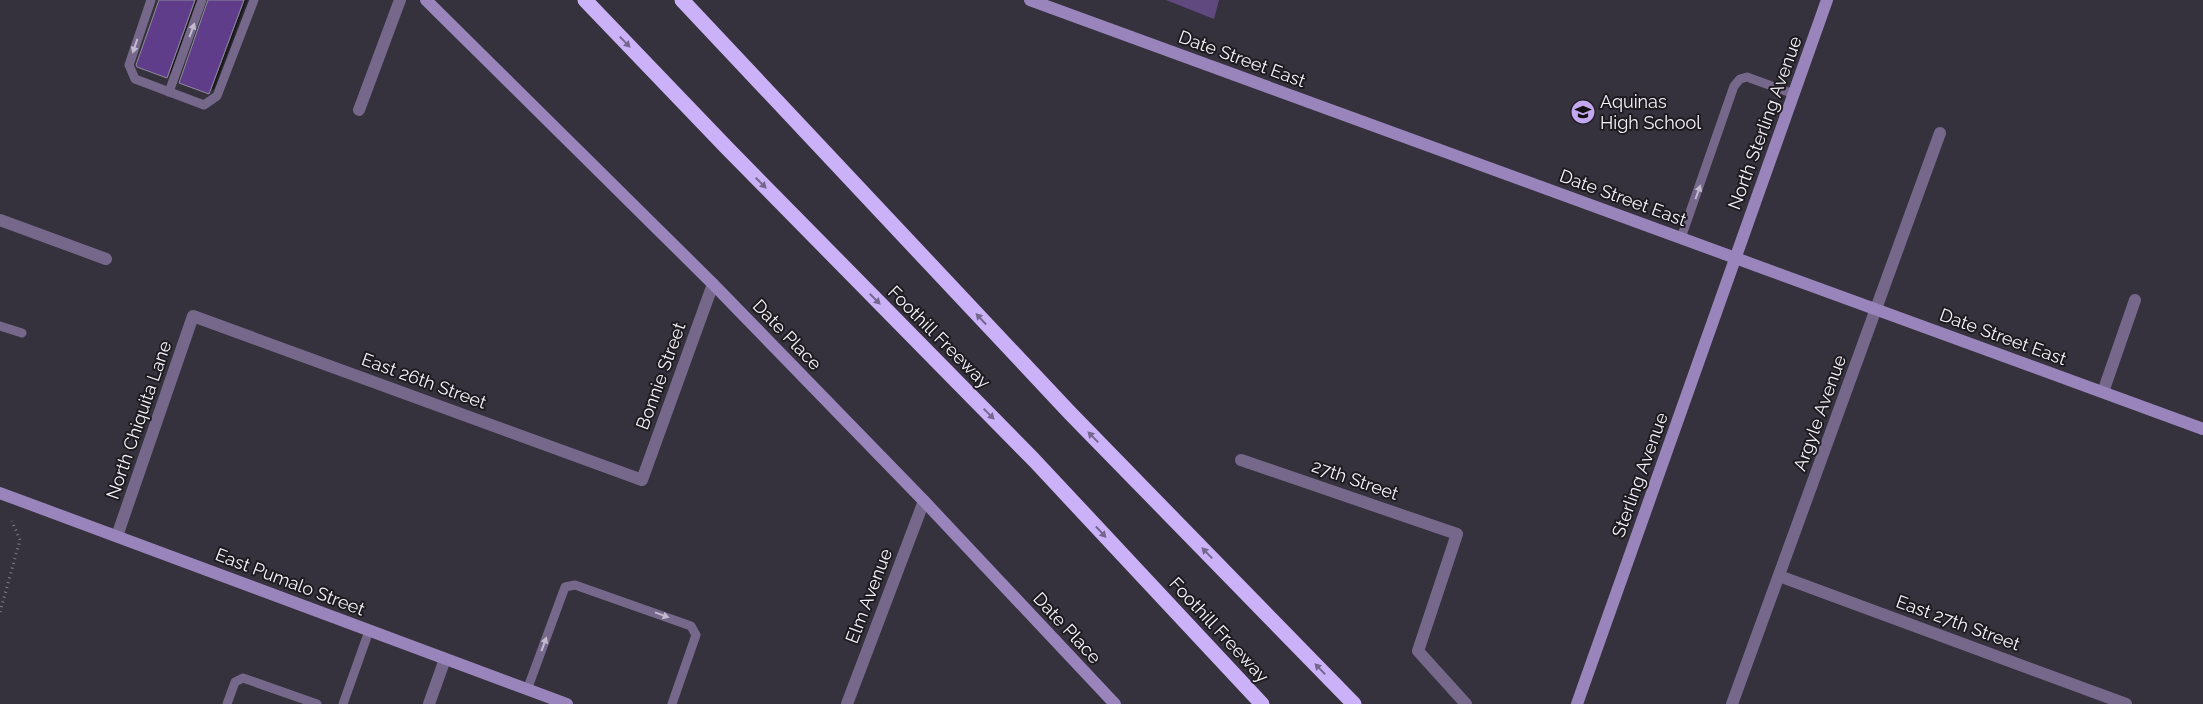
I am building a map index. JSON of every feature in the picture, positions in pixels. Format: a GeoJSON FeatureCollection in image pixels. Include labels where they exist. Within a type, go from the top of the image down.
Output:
{"type":"FeatureCollection","features":[{"type":"Feature","properties":{"kind":"highway"},"geometry":{"type":"LineString","coordinates":[[682,0],[1070,413],[1354,704]]}},
{"type":"Feature","properties":{"kind":"highway","name":"Foothill Freeway"},"geometry":{"type":"LineString","coordinates":[[585,2],[726,148],[1034,460],[1262,704]]}},
{"type":"Feature","properties":{"kind":"street"},"geometry":{"type":"LineString","coordinates":[[359,110],[400,0]]}},
{"type":"Feature","properties":{"kind":"street","name":"Date Place"},"geometry":{"type":"LineString","coordinates":[[426,0],[714,284],[924,501],[1115,704]]}},
{"type":"Feature","properties":{"kind":"street","name":"Date Street East"},"geometry":{"type":"LineString","coordinates":[[1030,0],[2203,429]]}},
{"type":"Feature","properties":{"kind":"street","name":"North Sterling Avenue"},"geometry":{"type":"LineString","coordinates":[[1735,258],[1827,0]]}},
{"type":"Feature","properties":{"kind":"street","name":"Argyle Avenue"},"geometry":{"type":"LineString","coordinates":[[1732,704],[1940,133]]}},
{"type":"Feature","properties":{"kind":"street"},"geometry":{"type":"LineString","coordinates":[[0,220],[106,259]]}},
{"type":"Feature","properties":{"kind":"street","name":"Sterling Avenue"},"geometry":{"type":"LineString","coordinates":[[1576,704],[1735,258]]}},
{"type":"Feature","properties":{"kind":"street","name":"Bonnie Street"},"geometry":{"type":"LineString","coordinates":[[642,480],[714,284]]}},
{"type":"Feature","properties":{"kind":"street"},"geometry":{"type":"LineString","coordinates":[[2104,392],[2135,300]]}},
{"type":"Feature","properties":{"kind":"street","name":"East 26th Street"},"geometry":{"type":"LineString","coordinates":[[193,316],[642,480]]}},
{"type":"Feature","properties":{"kind":"street","name":"North Chiquita Lane"},"geometry":{"type":"LineString","coordinates":[[117,536],[193,316]]}},
{"type":"Feature","properties":{"kind":"street","name":"27th Street"},"geometry":{"type":"LineString","coordinates":[[1241,460],[1457,534],[1418,651],[1466,704]]}},
{"type":"Feature","properties":{"kind":"street","name":"East Pumalo Street"},"geometry":{"type":"LineString","coordinates":[[0,493],[567,704]]}},
{"type":"Feature","properties":{"kind":"street","name":"Elm Avenue"},"geometry":{"type":"LineString","coordinates":[[847,704],[924,501]]}},
{"type":"Feature","properties":{"kind":"street","name":"East 27th Street"},"geometry":{"type":"LineString","coordinates":[[1779,576],[2126,704]]}},
{"type":"Feature","properties":{"kind":"street"},"geometry":{"type":"LineString","coordinates":[[429,704],[445,659]]}},
{"type":"Feature","properties":{"kind":"lane"},"geometry":{"type":"LineString","coordinates":[[151,0],[129,65],[135,79],[204,105],[218,96],[254,0]]}},
{"type":"Feature","properties":{"kind":"lane"},"geometry":{"type":"LineString","coordinates":[[169,92],[202,0]]}},
{"type":"Feature","properties":{"kind":"lane"},"geometry":{"type":"LineString","coordinates":[[1681,238],[1734,86],[1740,80],[1747,77],[1794,94]]}},
{"type":"Feature","properties":{"kind":"lane"},"geometry":{"type":"LineString","coordinates":[[0,326],[22,333]]}},
{"type":"Feature","properties":{"kind":"lane"},"geometry":{"type":"LineString","coordinates":[[528,690],[565,587],[575,584],[691,626],[696,635],[672,704]]}},
{"type":"Feature","properties":{"kind":"lane"},"geometry":{"type":"LineString","coordinates":[[343,704],[369,631]]}},
{"type":"Feature","properties":{"kind":"lane"},"geometry":{"type":"LineString","coordinates":[[227,704],[235,682],[243,678],[317,704]]}},
{"type":"Feature","properties":{"kind":"path"},"geometry":{"type":"LineString","coordinates":[[0,612],[20,540],[12,521]]}},
{"type":"Feature","properties":{"kind":"shaded area"},"geometry":{"type":"Polygon","coordinates":[[[1166,0],[1219,0],[1214,19],[1166,0]]]}},
{"type":"Feature","properties":{"kind":"building"},"geometry":{"type":"Polygon","coordinates":[[[159,0],[195,0],[167,78],[136,65],[159,0]]]}},
{"type":"Feature","properties":{"kind":"building"},"geometry":{"type":"Polygon","coordinates":[[[208,0],[244,0],[209,94],[179,83],[208,0]]]}},
{"type":"Feature","properties":{"kind":"place","name":"Aquinas High School"},"geometry":{"type":"Point","coordinates":[1583,112]}}]}
